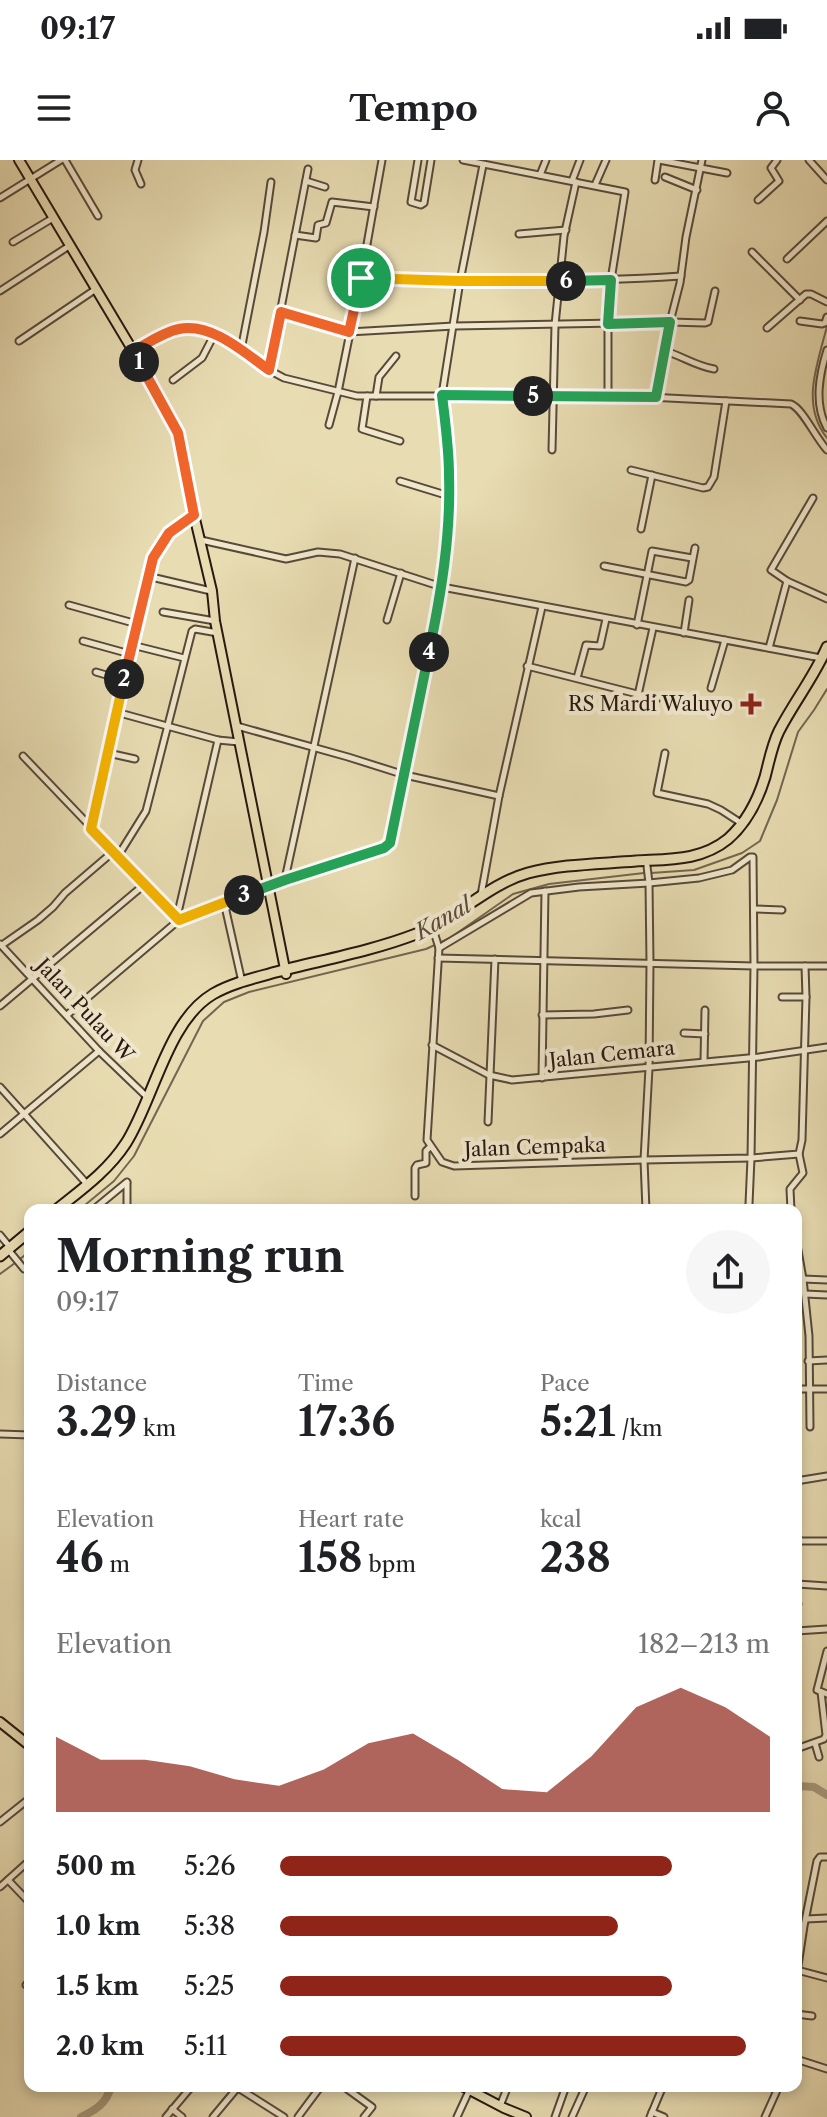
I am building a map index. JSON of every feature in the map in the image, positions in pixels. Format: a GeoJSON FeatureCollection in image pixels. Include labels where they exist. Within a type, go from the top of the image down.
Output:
{"type":"FeatureCollection","features":[{"type":"Feature","properties":{"kind":"highway"},"geometry":{"type":"LineString","coordinates":[[162,1073],[187,1026],[203,1007],[227,992],[413,936],[444,922],[481,896],[528,873],[565,867],[625,865],[647,868],[692,862],[720,852],[740,836],[762,802],[785,731],[825,659],[827,647]]}},
{"type":"Feature","properties":{"kind":"highway"},"geometry":{"type":"LineString","coordinates":[[71,1204],[121,1161],[141,1128],[175,1038],[190,1013],[212,994],[242,982],[435,933],[499,891],[529,879],[674,859],[715,848],[742,824],[758,795],[779,732],[825,659]]}},
{"type":"Feature","properties":{"kind":"highway"},"geometry":{"type":"LineString","coordinates":[[63,1204],[116,1158],[152,1096]]}},
{"type":"Feature","properties":{"kind":"highway"},"geometry":{"type":"LineString","coordinates":[[0,1258],[24,1237]]}},
{"type":"Feature","properties":{"kind":"highway"},"geometry":{"type":"LineString","coordinates":[[10,1250],[24,1242]]}},
{"type":"Feature","properties":{"kind":"main road"},"geometry":{"type":"LineString","coordinates":[[19,160],[164,405],[180,441],[286,972]]}},
{"type":"Feature","properties":{"kind":"main road"},"geometry":{"type":"LineString","coordinates":[[0,1722],[24,1741]]}},
{"type":"Feature","properties":{"kind":"main road"},"geometry":{"type":"LineString","coordinates":[[472,2092],[501,2110],[526,2117]]}},
{"type":"Feature","properties":{"kind":"street"},"geometry":{"type":"LineString","coordinates":[[0,198],[63,160],[98,216]]}},
{"type":"Feature","properties":{"kind":"street"},"geometry":{"type":"LineString","coordinates":[[138,160],[135,170],[141,184]]}},
{"type":"Feature","properties":{"kind":"street"},"geometry":{"type":"LineString","coordinates":[[329,425],[361,278],[382,160]]}},
{"type":"Feature","properties":{"kind":"street"},"geometry":{"type":"LineString","coordinates":[[418,160],[411,202],[421,205],[424,203],[431,160]]}},
{"type":"Feature","properties":{"kind":"street"},"geometry":{"type":"LineString","coordinates":[[463,160],[626,193],[611,280],[608,396]]}},
{"type":"Feature","properties":{"kind":"street"},"geometry":{"type":"LineString","coordinates":[[540,175],[546,160]]}},
{"type":"Feature","properties":{"kind":"street"},"geometry":{"type":"LineString","coordinates":[[552,450],[559,281],[580,160]]}},
{"type":"Feature","properties":{"kind":"street"},"geometry":{"type":"LineString","coordinates":[[595,185],[606,160]]}},
{"type":"Feature","properties":{"kind":"street"},"geometry":{"type":"LineString","coordinates":[[655,180],[659,160],[727,173]]}},
{"type":"Feature","properties":{"kind":"street"},"geometry":{"type":"LineString","coordinates":[[656,397],[702,160]]}},
{"type":"Feature","properties":{"kind":"street"},"geometry":{"type":"LineString","coordinates":[[758,200],[779,181],[771,168],[777,160]]}},
{"type":"Feature","properties":{"kind":"street"},"geometry":{"type":"LineString","coordinates":[[809,160],[827,180]]}},
{"type":"Feature","properties":{"kind":"street"},"geometry":{"type":"LineString","coordinates":[[67,1015],[178,919],[389,844],[442,587],[449,474],[442,395],[483,165]]}},
{"type":"Feature","properties":{"kind":"street"},"geometry":{"type":"LineString","coordinates":[[269,370],[308,169]]}},
{"type":"Feature","properties":{"kind":"street"},"geometry":{"type":"LineString","coordinates":[[665,177],[697,190]]}},
{"type":"Feature","properties":{"kind":"street"},"geometry":{"type":"LineString","coordinates":[[306,181],[325,187]]}},
{"type":"Feature","properties":{"kind":"street"},"geometry":{"type":"LineString","coordinates":[[241,350],[271,182]]}},
{"type":"Feature","properties":{"kind":"street"},"geometry":{"type":"LineString","coordinates":[[295,235],[316,238],[318,225],[326,223],[332,202],[374,207]]}},
{"type":"Feature","properties":{"kind":"street"},"geometry":{"type":"LineString","coordinates":[[13,242],[53,218]]}},
{"type":"Feature","properties":{"kind":"street"},"geometry":{"type":"LineString","coordinates":[[787,259],[827,221]]}},
{"type":"Feature","properties":{"kind":"street"},"geometry":{"type":"LineString","coordinates":[[519,234],[566,230]]}},
{"type":"Feature","properties":{"kind":"street"},"geometry":{"type":"LineString","coordinates":[[0,291],[69,246]]}},
{"type":"Feature","properties":{"kind":"street"},"geometry":{"type":"LineString","coordinates":[[752,252],[800,300]]}},
{"type":"Feature","properties":{"kind":"street"},"geometry":{"type":"LineString","coordinates":[[361,278],[559,281],[681,276]]}},
{"type":"Feature","properties":{"kind":"street"},"geometry":{"type":"LineString","coordinates":[[19,341],[96,289]]}},
{"type":"Feature","properties":{"kind":"street"},"geometry":{"type":"LineString","coordinates":[[281,312],[349,332],[454,326],[707,323],[715,291]]}},
{"type":"Feature","properties":{"kind":"street"},"geometry":{"type":"LineString","coordinates":[[767,328],[809,294],[827,302]]}},
{"type":"Feature","properties":{"kind":"street"},"geometry":{"type":"LineString","coordinates":[[800,321],[822,324],[827,317]]}},
{"type":"Feature","properties":{"kind":"street"},"geometry":{"type":"LineString","coordinates":[[133,351],[178,329],[192,328],[214,335],[284,378],[367,396],[656,397],[794,405],[801,410],[813,433],[827,450]]}},
{"type":"Feature","properties":{"kind":"street"},"geometry":{"type":"LineString","coordinates":[[173,380],[202,358],[214,335]]}},
{"type":"Feature","properties":{"kind":"street"},"geometry":{"type":"LineString","coordinates":[[827,350],[819,399],[827,428]]}},
{"type":"Feature","properties":{"kind":"street"},"geometry":{"type":"LineString","coordinates":[[665,351],[714,369]]}},
{"type":"Feature","properties":{"kind":"street"},"geometry":{"type":"LineString","coordinates":[[376,396],[378,379],[396,356]]}},
{"type":"Feature","properties":{"kind":"street"},"geometry":{"type":"LineString","coordinates":[[367,396],[362,429],[400,441]]}},
{"type":"Feature","properties":{"kind":"street"},"geometry":{"type":"LineString","coordinates":[[631,470],[703,488],[711,484],[726,401]]}},
{"type":"Feature","properties":{"kind":"street"},"geometry":{"type":"LineString","coordinates":[[641,529],[652,475]]}},
{"type":"Feature","properties":{"kind":"street"},"geometry":{"type":"LineString","coordinates":[[400,481],[449,496]]}},
{"type":"Feature","properties":{"kind":"street"},"geometry":{"type":"LineString","coordinates":[[813,498],[771,570],[787,581],[827,599]]}},
{"type":"Feature","properties":{"kind":"street"},"geometry":{"type":"LineString","coordinates":[[91,829],[147,576],[153,558],[169,533],[194,515]]}},
{"type":"Feature","properties":{"kind":"street"},"geometry":{"type":"LineString","coordinates":[[201,540],[286,559],[328,552],[442,587],[825,659]]}},
{"type":"Feature","properties":{"kind":"street"},"geometry":{"type":"LineString","coordinates":[[604,566],[687,582],[695,548]]}},
{"type":"Feature","properties":{"kind":"street"},"geometry":{"type":"LineString","coordinates":[[637,625],[653,550],[692,558]]}},
{"type":"Feature","properties":{"kind":"street"},"geometry":{"type":"LineString","coordinates":[[285,880],[355,558]]}},
{"type":"Feature","properties":{"kind":"street"},"geometry":{"type":"LineString","coordinates":[[387,620],[401,573]]}},
{"type":"Feature","properties":{"kind":"street"},"geometry":{"type":"LineString","coordinates":[[147,576],[212,591]]}},
{"type":"Feature","properties":{"kind":"street"},"geometry":{"type":"LineString","coordinates":[[769,648],[787,581]]}},
{"type":"Feature","properties":{"kind":"street"},"geometry":{"type":"LineString","coordinates":[[684,633],[689,600]]}},
{"type":"Feature","properties":{"kind":"street"},"geometry":{"type":"LineString","coordinates":[[69,605],[137,624]]}},
{"type":"Feature","properties":{"kind":"street"},"geometry":{"type":"LineString","coordinates":[[481,896],[499,796],[542,607]]}},
{"type":"Feature","properties":{"kind":"street"},"geometry":{"type":"LineString","coordinates":[[163,612],[215,621]]}},
{"type":"Feature","properties":{"kind":"street"},"geometry":{"type":"LineString","coordinates":[[577,678],[586,645],[600,646],[606,619]]}},
{"type":"Feature","properties":{"kind":"street"},"geometry":{"type":"LineString","coordinates":[[638,695],[653,628]]}},
{"type":"Feature","properties":{"kind":"street"},"geometry":{"type":"LineString","coordinates":[[1,944],[38,920],[65,893],[116,854],[146,811],[193,629],[218,633]]}},
{"type":"Feature","properties":{"kind":"street"},"geometry":{"type":"LineString","coordinates":[[711,688],[725,640]]}},
{"type":"Feature","properties":{"kind":"street"},"geometry":{"type":"LineString","coordinates":[[83,641],[130,654]]}},
{"type":"Feature","properties":{"kind":"street"},"geometry":{"type":"LineString","coordinates":[[132,645],[184,658]]}},
{"type":"Feature","properties":{"kind":"street"},"geometry":{"type":"LineString","coordinates":[[527,666],[657,699]]}},
{"type":"Feature","properties":{"kind":"street"},"geometry":{"type":"LineString","coordinates":[[96,672],[123,680]]}},
{"type":"Feature","properties":{"kind":"street"},"geometry":{"type":"LineString","coordinates":[[116,712],[218,740],[239,742]]}},
{"type":"Feature","properties":{"kind":"street"},"geometry":{"type":"LineString","coordinates":[[237,726],[405,775],[499,796]]}},
{"type":"Feature","properties":{"kind":"street"},"geometry":{"type":"LineString","coordinates":[[178,919],[218,740]]}},
{"type":"Feature","properties":{"kind":"street"},"geometry":{"type":"LineString","coordinates":[[108,753],[135,759]]}},
{"type":"Feature","properties":{"kind":"street"},"geometry":{"type":"LineString","coordinates":[[665,753],[657,793],[708,804],[742,824]]}},
{"type":"Feature","properties":{"kind":"street"},"geometry":{"type":"LineString","coordinates":[[23,756],[178,919]]}},
{"type":"Feature","properties":{"kind":"street"},"geometry":{"type":"LineString","coordinates":[[438,946],[525,896],[545,891],[719,874],[752,857],[754,966],[749,1204]]}},
{"type":"Feature","properties":{"kind":"street"},"geometry":{"type":"LineString","coordinates":[[646,1204],[644,1160],[650,963],[647,868]]}},
{"type":"Feature","properties":{"kind":"street"},"geometry":{"type":"LineString","coordinates":[[0,1006],[145,884]]}},
{"type":"Feature","properties":{"kind":"street"},"geometry":{"type":"LineString","coordinates":[[542,1078],[545,891]]}},
{"type":"Feature","properties":{"kind":"street"},"geometry":{"type":"LineString","coordinates":[[224,902],[242,982]]}},
{"type":"Feature","properties":{"kind":"street"},"geometry":{"type":"LineString","coordinates":[[754,909],[782,910]]}},
{"type":"Feature","properties":{"kind":"street"},"geometry":{"type":"LineString","coordinates":[[415,1196],[415,1168],[426,1163],[426,1151],[430,1146],[427,1136],[438,958],[435,933]]}},
{"type":"Feature","properties":{"kind":"street","name":"Jalan Pulau W"},"geometry":{"type":"LineString","coordinates":[[1,944],[99,1051],[152,1096]]}},
{"type":"Feature","properties":{"kind":"street"},"geometry":{"type":"LineString","coordinates":[[438,958],[827,966]]}},
{"type":"Feature","properties":{"kind":"street"},"geometry":{"type":"LineString","coordinates":[[488,1122],[495,959]]}},
{"type":"Feature","properties":{"kind":"street"},"geometry":{"type":"LineString","coordinates":[[791,1204],[790,1189],[803,1173],[800,1153],[805,966]]}},
{"type":"Feature","properties":{"kind":"street"},"geometry":{"type":"LineString","coordinates":[[782,997],[806,997]]}},
{"type":"Feature","properties":{"kind":"street"},"geometry":{"type":"LineString","coordinates":[[542,1015],[628,1010]]}},
{"type":"Feature","properties":{"kind":"street"},"geometry":{"type":"LineString","coordinates":[[704,1061],[705,1010]]}},
{"type":"Feature","properties":{"kind":"street"},"geometry":{"type":"LineString","coordinates":[[684,1033],[705,1034]]}},
{"type":"Feature","properties":{"kind":"street","name":"Jalan Cemara"},"geometry":{"type":"LineString","coordinates":[[432,1045],[489,1075],[512,1080],[827,1047]]}},
{"type":"Feature","properties":{"kind":"street"},"geometry":{"type":"LineString","coordinates":[[0,1134],[99,1051]]}},
{"type":"Feature","properties":{"kind":"street"},"geometry":{"type":"LineString","coordinates":[[0,1087],[87,1185]]}},
{"type":"Feature","properties":{"kind":"street","name":"Jalan Cempaka"},"geometry":{"type":"LineString","coordinates":[[430,1146],[442,1162],[454,1166],[751,1158],[800,1153]]}},
{"type":"Feature","properties":{"kind":"street"},"geometry":{"type":"LineString","coordinates":[[100,1204],[127,1182],[127,1204]]}},
{"type":"Feature","properties":{"kind":"street"},"geometry":{"type":"LineString","coordinates":[[0,1235],[24,1269]]}},
{"type":"Feature","properties":{"kind":"street"},"geometry":{"type":"LineString","coordinates":[[802,1274],[809,1336],[810,1427]]}},
{"type":"Feature","properties":{"kind":"street"},"geometry":{"type":"LineString","coordinates":[[803,1279],[827,1280]]}},
{"type":"Feature","properties":{"kind":"street"},"geometry":{"type":"LineString","coordinates":[[805,1294],[827,1295]]}},
{"type":"Feature","properties":{"kind":"street"},"geometry":{"type":"LineString","coordinates":[[808,1361],[827,1360]]}},
{"type":"Feature","properties":{"kind":"street"},"geometry":{"type":"LineString","coordinates":[[802,1389],[827,1389]]}},
{"type":"Feature","properties":{"kind":"street"},"geometry":{"type":"LineString","coordinates":[[0,1434],[24,1435]]}},
{"type":"Feature","properties":{"kind":"street"},"geometry":{"type":"LineString","coordinates":[[802,1480],[827,1476]]}},
{"type":"Feature","properties":{"kind":"street"},"geometry":{"type":"LineString","coordinates":[[802,1541],[827,1541]]}},
{"type":"Feature","properties":{"kind":"street"},"geometry":{"type":"LineString","coordinates":[[802,1584],[827,1586]]}},
{"type":"Feature","properties":{"kind":"street"},"geometry":{"type":"LineString","coordinates":[[802,1631],[827,1629]]}},
{"type":"Feature","properties":{"kind":"street"},"geometry":{"type":"LineString","coordinates":[[802,1747],[824,1739],[826,1735],[824,1693],[817,1690],[827,1651]]}},
{"type":"Feature","properties":{"kind":"street"},"geometry":{"type":"LineString","coordinates":[[815,1743],[819,1757]]}},
{"type":"Feature","properties":{"kind":"street"},"geometry":{"type":"LineString","coordinates":[[0,1822],[24,1803]]}},
{"type":"Feature","properties":{"kind":"street"},"geometry":{"type":"LineString","coordinates":[[802,1939],[817,1861],[820,1857],[827,1857]]}},
{"type":"Feature","properties":{"kind":"street"},"geometry":{"type":"LineString","coordinates":[[0,1887],[24,1865]]}},
{"type":"Feature","properties":{"kind":"street"},"geometry":{"type":"LineString","coordinates":[[8,1880],[24,1897]]}},
{"type":"Feature","properties":{"kind":"street"},"geometry":{"type":"LineString","coordinates":[[806,1919],[827,1918]]}},
{"type":"Feature","properties":{"kind":"street"},"geometry":{"type":"LineString","coordinates":[[802,1971],[827,1978]]}},
{"type":"Feature","properties":{"kind":"street"},"geometry":{"type":"LineString","coordinates":[[802,2015],[812,2016]]}},
{"type":"Feature","properties":{"kind":"street"},"geometry":{"type":"LineString","coordinates":[[802,2061],[827,2069]]}},
{"type":"Feature","properties":{"kind":"street"},"geometry":{"type":"LineString","coordinates":[[166,2117],[187,2092]]}},
{"type":"Feature","properties":{"kind":"street"},"geometry":{"type":"LineString","coordinates":[[213,2117],[233,2092]]}},
{"type":"Feature","properties":{"kind":"street"},"geometry":{"type":"LineString","coordinates":[[245,2092],[284,2117]]}},
{"type":"Feature","properties":{"kind":"street"},"geometry":{"type":"LineString","coordinates":[[298,2117],[317,2092]]}},
{"type":"Feature","properties":{"kind":"street"},"geometry":{"type":"LineString","coordinates":[[351,2092],[372,2107],[364,2117]]}},
{"type":"Feature","properties":{"kind":"street"},"geometry":{"type":"LineString","coordinates":[[457,2117],[465,2092]]}},
{"type":"Feature","properties":{"kind":"street"},"geometry":{"type":"LineString","coordinates":[[555,2117],[564,2092]]}},
{"type":"Feature","properties":{"kind":"street"},"geometry":{"type":"LineString","coordinates":[[572,2117],[583,2092]]}},
{"type":"Feature","properties":{"kind":"street"},"geometry":{"type":"LineString","coordinates":[[660,2092],[651,2114],[664,2117]]}},
{"type":"Feature","properties":{"kind":"street"},"geometry":{"type":"LineString","coordinates":[[765,2117],[776,2092]]}},
{"type":"Feature","properties":{"kind":"street"},"geometry":{"type":"LineString","coordinates":[[172,2109],[182,2117]]}},
{"type":"Feature","properties":{"kind":"waterway","name":"Kanal"},"geometry":{"type":"LineString","coordinates":[[827,326],[816,369],[813,397],[814,411],[827,438]]}},
{"type":"Feature","properties":{"kind":"waterway","name":"Kanal"},"geometry":{"type":"LineString","coordinates":[[651,873],[694,870],[742,853],[760,841],[777,800],[798,732],[827,689]]}},
{"type":"Feature","properties":{"kind":"waterway","name":"Kanal"},"geometry":{"type":"LineString","coordinates":[[86,1204],[114,1181],[134,1156],[203,1021],[224,1002],[249,992],[426,949],[450,938],[513,894],[549,884],[644,873]]}},
{"type":"Feature","properties":{"kind":"waterway","name":"Kanal"},"geometry":{"type":"LineString","coordinates":[[20,1259],[24,1256]]}},
{"type":"Feature","properties":{"kind":"waterway","name":"Kanal"},"geometry":{"type":"LineString","coordinates":[[0,1274],[15,1263]]}},
{"type":"Feature","properties":{"kind":"waterway"},"geometry":{"type":"LineString","coordinates":[[802,1786],[814,1787],[827,1795]]}},
{"type":"Feature","properties":{"kind":"waterway"},"geometry":{"type":"LineString","coordinates":[[81,2117],[100,2105],[109,2092]]}},
{"type":"Feature","properties":{"kind":"place","name":"RS Mardi Waluyo"},"geometry":{"type":"Point","coordinates":[751,704]}},
{"type":"Feature","properties":{"kind":"route"},"geometry":{"type":"LineString","coordinates":[[361,278],[611,280],[608,324],[670,322],[656,397],[442,395],[449,474],[442,587],[390,843],[384,848],[285,880],[179,920],[91,829],[149,569],[169,533],[194,515],[178,433],[133,351],[173,330],[192,328],[228,342],[269,370],[281,312],[349,332],[361,278]]}}]}
